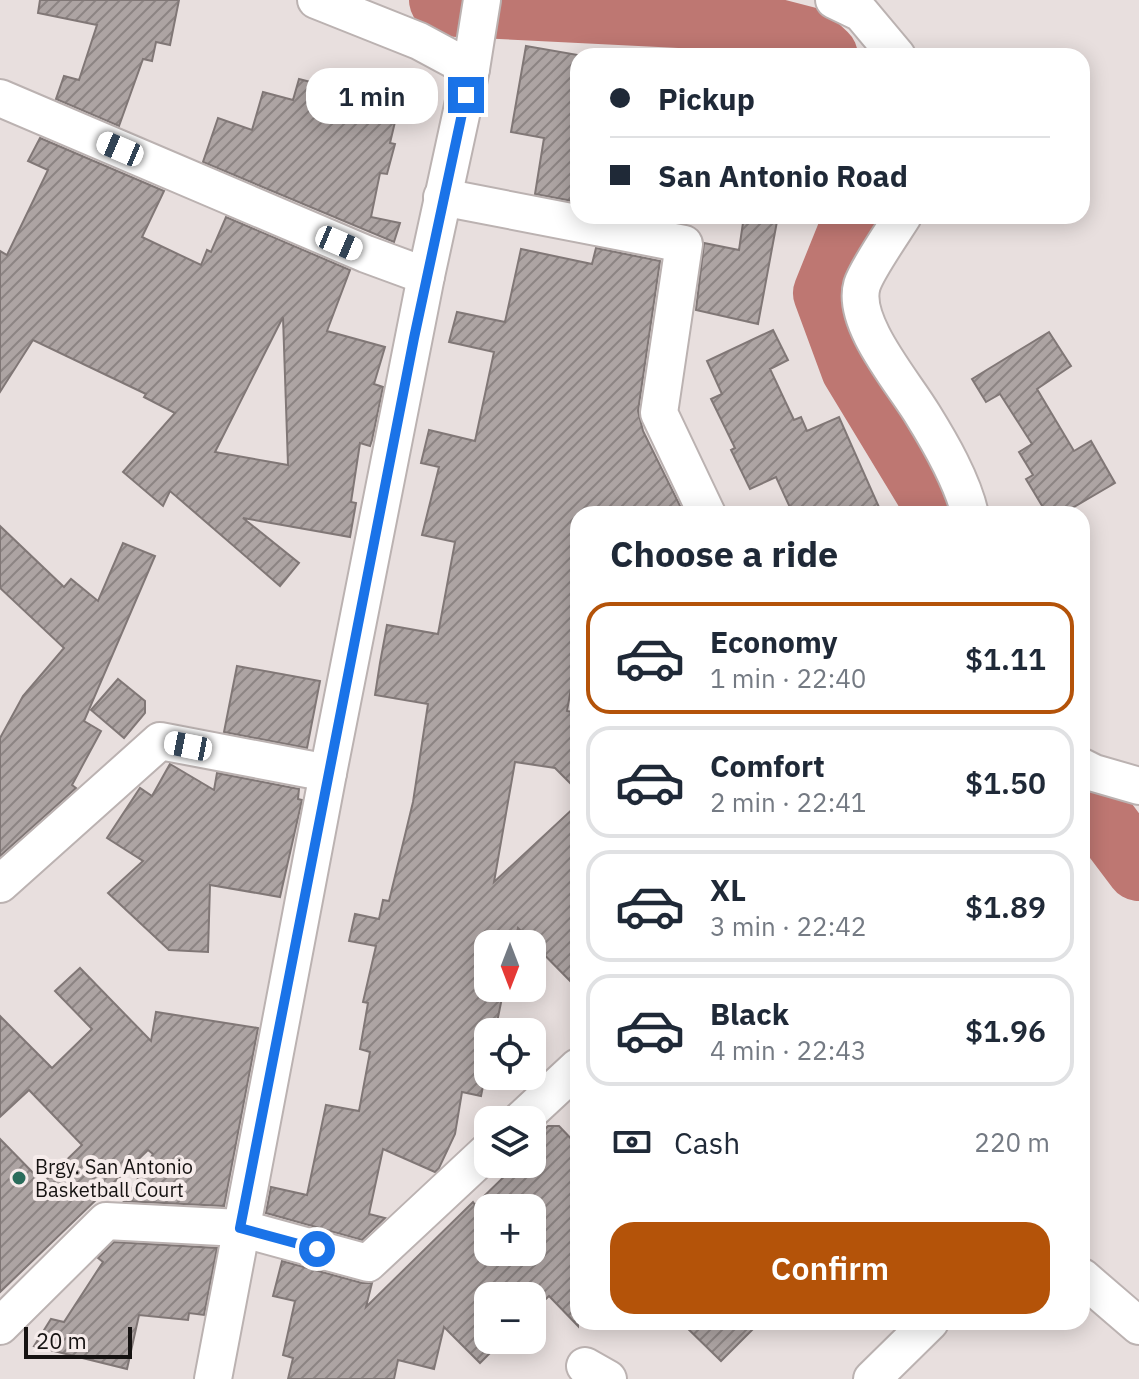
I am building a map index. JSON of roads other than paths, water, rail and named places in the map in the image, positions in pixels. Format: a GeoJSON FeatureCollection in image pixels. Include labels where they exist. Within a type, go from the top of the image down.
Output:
{"type":"FeatureCollection","features":[{"type":"Feature","properties":{"kind":"street"},"geometry":{"type":"LineString","coordinates":[[316,0],[473,60]]}},
{"type":"Feature","properties":{"kind":"street"},"geometry":{"type":"LineString","coordinates":[[213,1379],[328,773],[442,197],[473,60],[482,0]]}},
{"type":"Feature","properties":{"kind":"street"},"geometry":{"type":"LineString","coordinates":[[834,0],[861,13],[890,48]]}},
{"type":"Feature","properties":{"kind":"street"},"geometry":{"type":"LineString","coordinates":[[0,98],[366,254],[426,276]]}},
{"type":"Feature","properties":{"kind":"street"},"geometry":{"type":"LineString","coordinates":[[442,197],[570,222]]}},
{"type":"Feature","properties":{"kind":"street"},"geometry":{"type":"LineString","coordinates":[[581,224],[684,244],[659,413],[703,506]]}},
{"type":"Feature","properties":{"kind":"street"},"geometry":{"type":"LineString","coordinates":[[898,224],[862,285],[861,306],[871,333],[925,417],[968,506]]}},
{"type":"Feature","properties":{"kind":"street"},"geometry":{"type":"LineString","coordinates":[[0,884],[160,741],[328,773]]}},
{"type":"Feature","properties":{"kind":"street"},"geometry":{"type":"LineString","coordinates":[[1090,771],[1139,786]]}},
{"type":"Feature","properties":{"kind":"street"},"geometry":{"type":"LineString","coordinates":[[536,1106],[570,1074]]}},
{"type":"Feature","properties":{"kind":"street"},"geometry":{"type":"LineString","coordinates":[[0,1326],[106,1221],[240,1228],[368,1263],[474,1164]]}},
{"type":"Feature","properties":{"kind":"street"},"geometry":{"type":"LineString","coordinates":[[1090,1284],[1139,1326]]}},
{"type":"Feature","properties":{"kind":"street"},"geometry":{"type":"LineString","coordinates":[[872,1379],[922,1330]]}},
{"type":"Feature","properties":{"kind":"waterway"},"geometry":{"type":"LineString","coordinates":[[442,0],[458,4],[720,17],[808,40],[816,48]]}},
{"type":"Feature","properties":{"kind":"waterway"},"geometry":{"type":"LineString","coordinates":[[854,224],[826,293],[854,369],[937,506]]}},
{"type":"Feature","properties":{"kind":"waterway"},"geometry":{"type":"LineString","coordinates":[[1090,810],[1099,815],[1139,868]]}},
{"type":"Feature","properties":{"kind":"place","name":"Brgy. San Antonio Basketball Court"},"geometry":{"type":"Point","coordinates":[19,1178]}}]}
